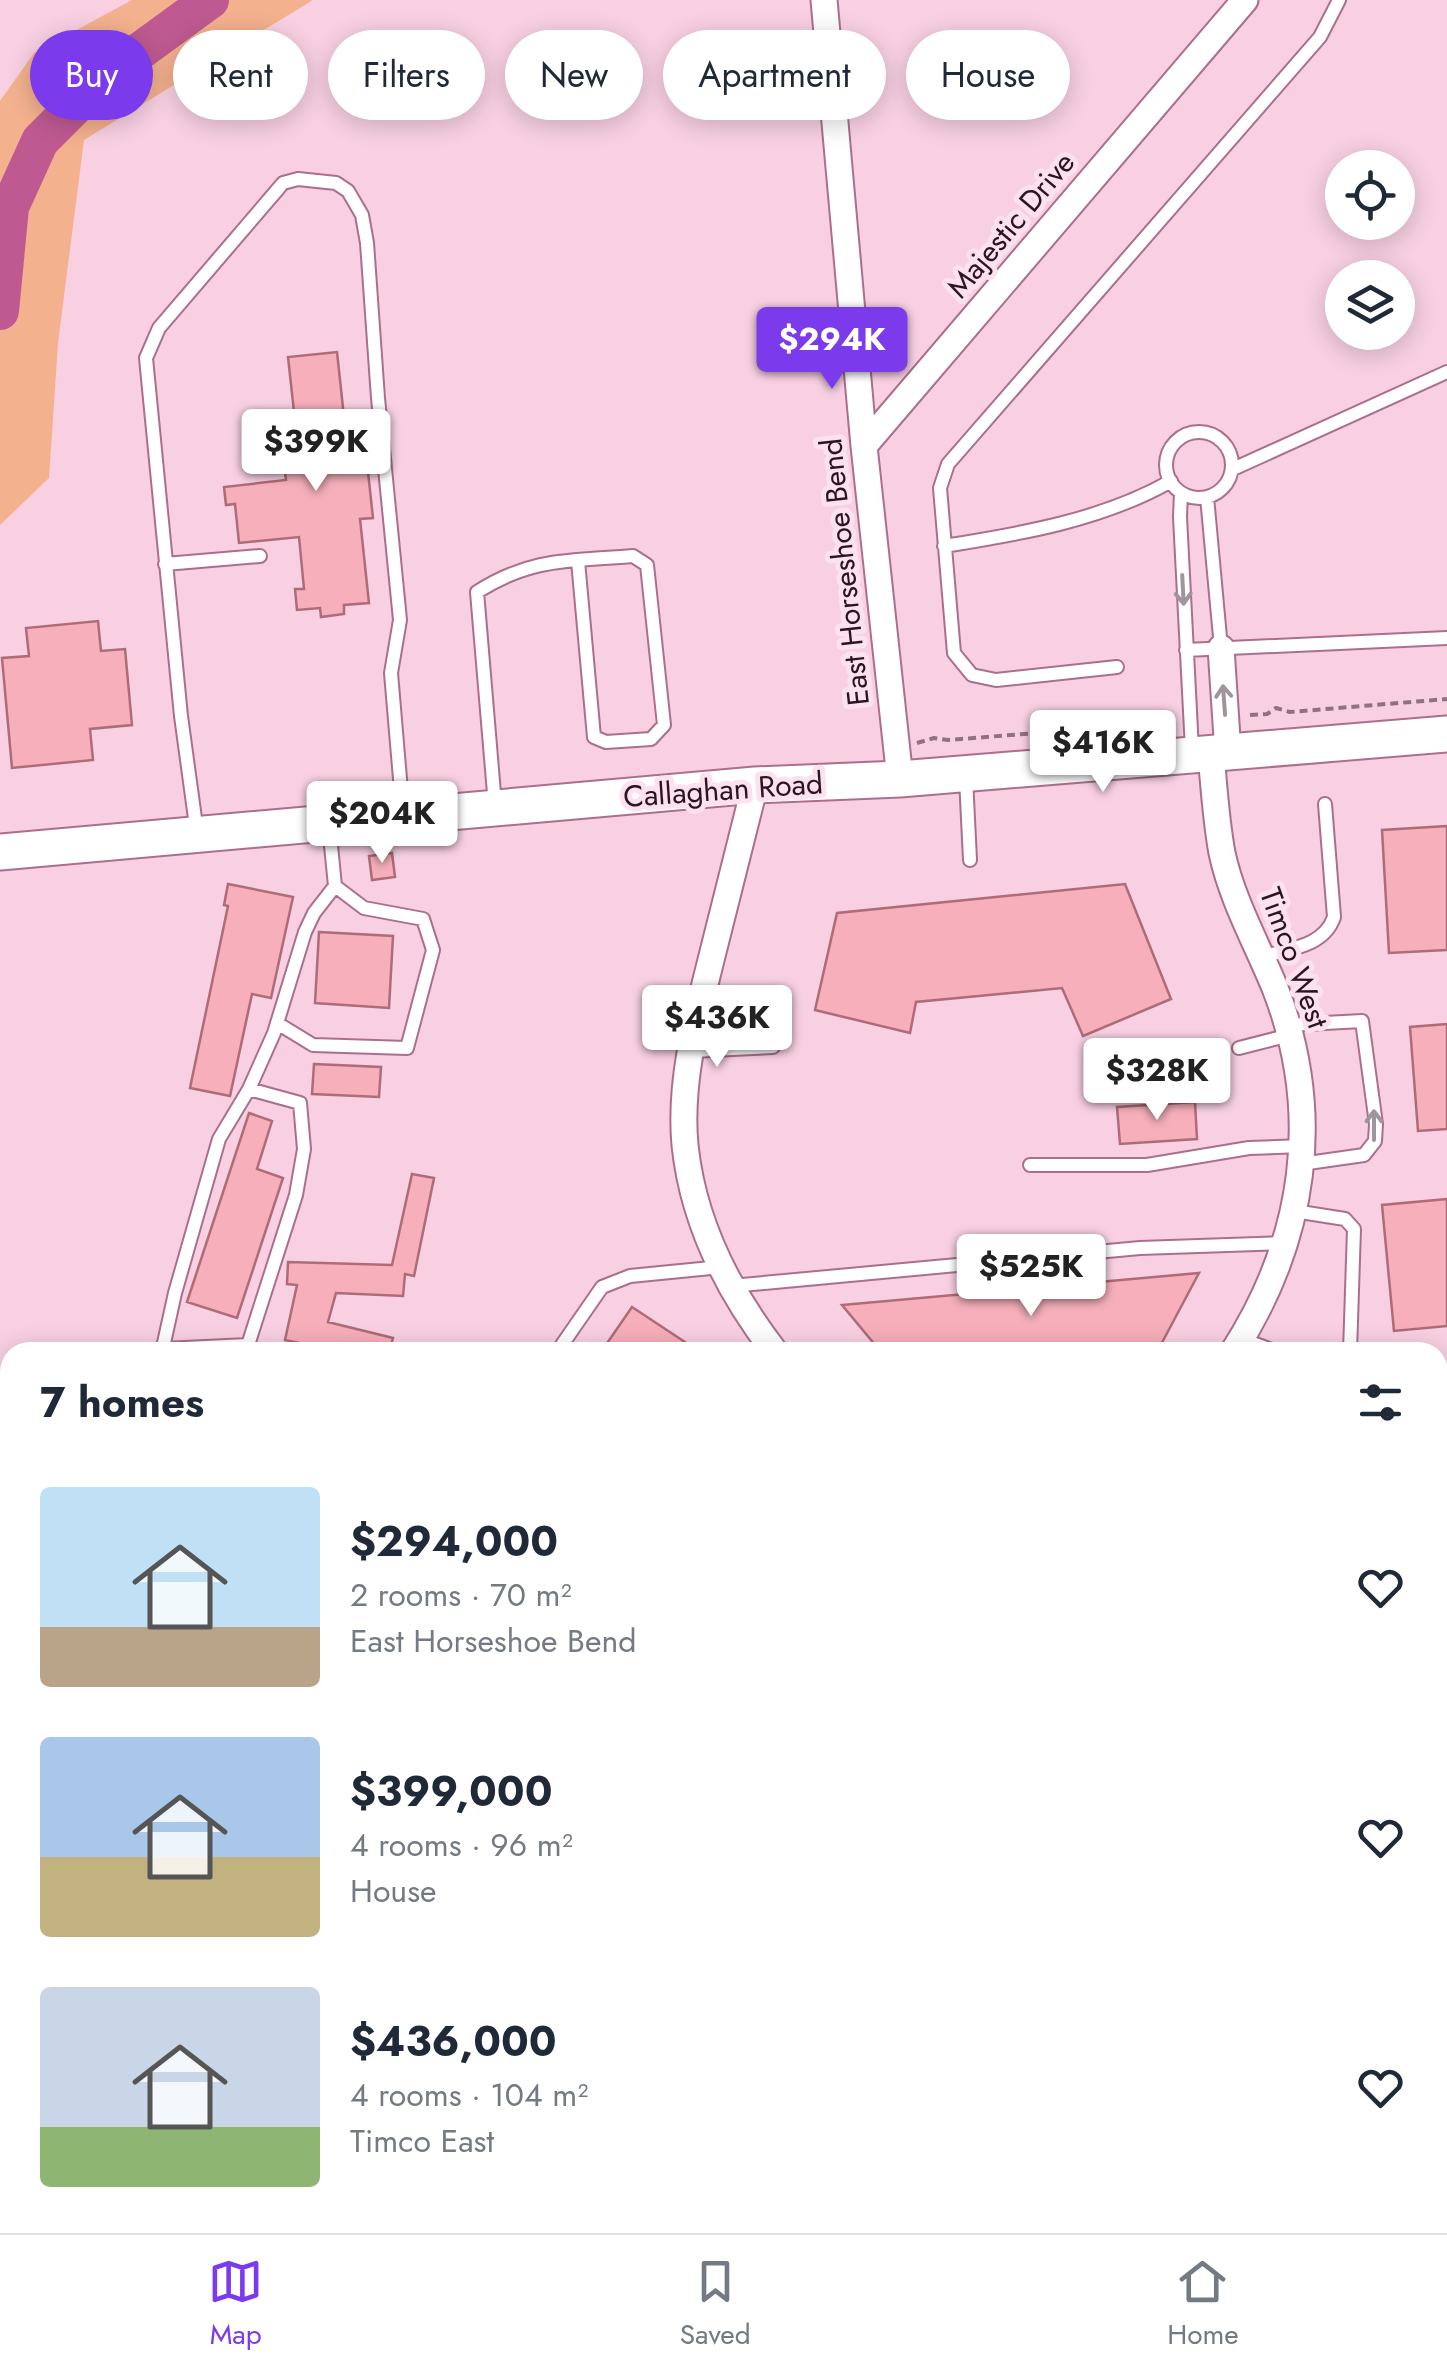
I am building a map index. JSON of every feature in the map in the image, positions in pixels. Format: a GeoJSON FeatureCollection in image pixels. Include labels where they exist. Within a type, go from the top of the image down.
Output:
{"type":"FeatureCollection","features":[{"type":"Feature","properties":{"kind":"main road","name":"Callaghan Road"},"geometry":{"type":"LineString","coordinates":[[0,852],[755,785],[900,779],[1447,734]]}},
{"type":"Feature","properties":{"kind":"street","name":"East Horseshoe Bend"},"geometry":{"type":"LineString","coordinates":[[824,0],[864,446],[900,779]]}},
{"type":"Feature","properties":{"kind":"street","name":"Majestic Drive"},"geometry":{"type":"LineString","coordinates":[[864,446],[1245,0]]}},
{"type":"Feature","properties":{"kind":"street","name":"Timco West"},"geometry":{"type":"LineString","coordinates":[[1221,648],[1210,754],[1222,853],[1289,1030],[1302,1100],[1302,1155],[1294,1212],[1260,1310],[1240,1342]]}},
{"type":"Feature","properties":{"kind":"street"},"geometry":{"type":"LineString","coordinates":[[755,785],[691,1051],[684,1105],[685,1142],[700,1220],[725,1276],[764,1342]]}},
{"type":"Feature","properties":{"kind":"lane"},"geometry":{"type":"LineString","coordinates":[[1117,667],[996,680],[972,676],[954,653],[940,488],[948,464],[1320,37],[1339,0]]}},
{"type":"Feature","properties":{"kind":"lane"},"geometry":{"type":"LineString","coordinates":[[198,834],[147,390],[148,346],[159,328],[283,183],[298,179],[336,184],[348,191],[359,207],[367,243],[400,620],[391,673],[404,816]]}},
{"type":"Feature","properties":{"kind":"lane"},"geometry":{"type":"LineString","coordinates":[[1232,469],[1447,372]]}},
{"type":"Feature","properties":{"kind":"lane"},"geometry":{"type":"LineString","coordinates":[[1190,432],[1201,432],[1221,439],[1228,448],[1232,469],[1223,489],[1207,497],[1182,493],[1170,481],[1167,455],[1172,445],[1190,432]]}},
{"type":"Feature","properties":{"kind":"lane"},"geometry":{"type":"LineString","coordinates":[[944,546],[1026,534],[1148,494],[1170,481]]}},
{"type":"Feature","properties":{"kind":"lane"},"geometry":{"type":"LineString","coordinates":[[1182,493],[1186,650],[1210,754]]}},
{"type":"Feature","properties":{"kind":"lane"},"geometry":{"type":"LineString","coordinates":[[1207,497],[1221,648]]}},
{"type":"Feature","properties":{"kind":"lane"},"geometry":{"type":"LineString","coordinates":[[165,564],[260,556]]}},
{"type":"Feature","properties":{"kind":"lane"},"geometry":{"type":"LineString","coordinates":[[495,808],[477,592],[501,576],[535,564],[578,560],[633,556],[647,564],[664,725],[651,739],[606,742],[594,737],[578,560]]}},
{"type":"Feature","properties":{"kind":"lane"},"geometry":{"type":"LineString","coordinates":[[1186,650],[1447,638]]}},
{"type":"Feature","properties":{"kind":"lane"},"geometry":{"type":"LineString","coordinates":[[966,774],[970,860]]}},
{"type":"Feature","properties":{"kind":"lane"},"geometry":{"type":"LineString","coordinates":[[1261,957],[1309,944],[1322,938],[1330,928],[1334,917],[1326,804]]}},
{"type":"Feature","properties":{"kind":"lane"},"geometry":{"type":"LineString","coordinates":[[164,1342],[174,1293],[220,1140],[249,1090],[277,1024],[305,932],[335,886],[329,823]]}},
{"type":"Feature","properties":{"kind":"lane"},"geometry":{"type":"LineString","coordinates":[[277,1024],[314,1045],[406,1048],[433,950],[422,919],[364,908],[335,886]]}},
{"type":"Feature","properties":{"kind":"lane"},"geometry":{"type":"LineString","coordinates":[[1030,1165],[1147,1165],[1249,1148],[1302,1155],[1364,1155],[1376,1140],[1362,1021],[1289,1030],[1239,1048]]}},
{"type":"Feature","properties":{"kind":"lane"},"geometry":{"type":"LineString","coordinates":[[691,1051],[772,1048]]}},
{"type":"Feature","properties":{"kind":"lane"},"geometry":{"type":"LineString","coordinates":[[249,1090],[300,1103],[304,1150],[296,1195],[255,1342]]}},
{"type":"Feature","properties":{"kind":"lane"},"geometry":{"type":"LineString","coordinates":[[1294,1212],[1345,1219],[1354,1229],[1350,1342]]}},
{"type":"Feature","properties":{"kind":"lane"},"geometry":{"type":"LineString","coordinates":[[563,1342],[602,1286],[630,1276],[725,1276],[1140,1248],[1286,1243]]}},
{"type":"Feature","properties":{"kind":"path"},"geometry":{"type":"LineString","coordinates":[[1247,716],[1268,714],[1276,708],[1290,712],[1447,699]]}},
{"type":"Feature","properties":{"kind":"path"},"geometry":{"type":"LineString","coordinates":[[919,742],[1180,722]]}},
{"type":"Feature","properties":{"kind":"shaded area"},"geometry":{"type":"Polygon","coordinates":[[[132,0],[313,0],[264,30],[173,30],[173,86],[153,98],[153,30],[77,30],[132,0]]]}},
{"type":"Feature","properties":{"kind":"shaded area"},"geometry":{"type":"Polygon","coordinates":[[[30,59],[30,120],[117,120],[84,140],[58,343],[49,478],[0,525],[0,101],[30,59]]]}},
{"type":"Feature","properties":{"kind":"building"},"geometry":{"type":"Polygon","coordinates":[[[337,352],[347,445],[365,444],[373,518],[360,519],[369,603],[344,605],[344,614],[321,617],[320,608],[297,610],[295,589],[304,589],[299,537],[239,543],[235,504],[226,505],[224,487],[286,480],[283,458],[299,457],[288,357],[337,352]]]}},
{"type":"Feature","properties":{"kind":"building"},"geometry":{"type":"Polygon","coordinates":[[[98,621],[101,651],[125,649],[132,725],[90,729],[93,760],[12,768],[2,658],[29,656],[26,628],[98,621]]]}},
{"type":"Feature","properties":{"kind":"building"},"geometry":{"type":"Polygon","coordinates":[[[1447,826],[1447,950],[1389,953],[1382,830],[1447,826]]]}},
{"type":"Feature","properties":{"kind":"building"},"geometry":{"type":"Polygon","coordinates":[[[392,853],[395,877],[372,880],[369,856],[392,853]]]}},
{"type":"Feature","properties":{"kind":"building"},"geometry":{"type":"Polygon","coordinates":[[[228,884],[293,897],[271,998],[252,994],[230,1096],[190,1088],[228,906],[224,905],[228,884]]]}},
{"type":"Feature","properties":{"kind":"building"},"geometry":{"type":"Polygon","coordinates":[[[1125,884],[1171,999],[1083,1036],[1062,988],[916,1002],[910,1033],[815,1010],[837,913],[1125,884]]]}},
{"type":"Feature","properties":{"kind":"building"},"geometry":{"type":"Polygon","coordinates":[[[319,932],[393,936],[389,1008],[315,1003],[319,932]]]}},
{"type":"Feature","properties":{"kind":"building"},"geometry":{"type":"Polygon","coordinates":[[[1447,1024],[1447,1129],[1418,1131],[1410,1027],[1447,1024]]]}},
{"type":"Feature","properties":{"kind":"building"},"geometry":{"type":"Polygon","coordinates":[[[314,1064],[381,1067],[379,1097],[312,1094],[314,1064]]]}},
{"type":"Feature","properties":{"kind":"building"},"geometry":{"type":"Polygon","coordinates":[[[1195,1102],[1197,1139],[1120,1144],[1117,1107],[1195,1102]]]}},
{"type":"Feature","properties":{"kind":"building"},"geometry":{"type":"Polygon","coordinates":[[[249,1113],[272,1121],[257,1169],[283,1178],[237,1318],[187,1302],[249,1113]]]}},
{"type":"Feature","properties":{"kind":"building"},"geometry":{"type":"Polygon","coordinates":[[[412,1174],[434,1178],[414,1276],[405,1274],[403,1296],[336,1293],[328,1322],[393,1338],[392,1342],[285,1340],[297,1285],[287,1284],[288,1262],[392,1265],[412,1174]]]}},
{"type":"Feature","properties":{"kind":"building"},"geometry":{"type":"Polygon","coordinates":[[[1447,1199],[1447,1326],[1394,1331],[1382,1205],[1447,1199]]]}},
{"type":"Feature","properties":{"kind":"building"},"geometry":{"type":"Polygon","coordinates":[[[1199,1273],[1162,1342],[873,1342],[842,1305],[1199,1273]]]}},
{"type":"Feature","properties":{"kind":"building"},"geometry":{"type":"Polygon","coordinates":[[[632,1307],[685,1342],[608,1342],[632,1307]]]}},
{"type":"Feature","properties":{"kind":"waterway"},"geometry":{"type":"LineString","coordinates":[[0,311],[10,207],[40,141],[103,78],[210,0]]}}]}
